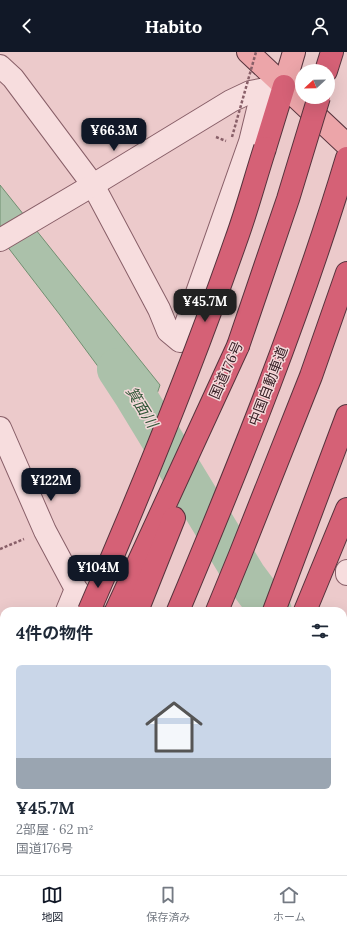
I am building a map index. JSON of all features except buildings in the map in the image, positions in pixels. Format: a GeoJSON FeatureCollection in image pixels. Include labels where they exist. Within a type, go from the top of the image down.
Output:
{"type":"FeatureCollection","features":[{"type":"Feature","properties":{"kind":"highway"},"geometry":{"type":"LineString","coordinates":[[328,64],[332,52]]}},
{"type":"Feature","properties":{"kind":"highway"},"geometry":{"type":"LineString","coordinates":[[91,607],[133,510],[186,377],[237,239],[249,142],[284,86]]}},
{"type":"Feature","properties":{"kind":"highway","name":"国道176号"},"geometry":{"type":"LineString","coordinates":[[118,607],[238,346],[288,199],[317,104]]}},
{"type":"Feature","properties":{"kind":"highway","name":"中国自動車道"},"geometry":{"type":"LineString","coordinates":[[180,607],[279,360],[347,158]]}},
{"type":"Feature","properties":{"kind":"highway"},"geometry":{"type":"LineString","coordinates":[[219,607],[311,376],[347,273]]}},
{"type":"Feature","properties":{"kind":"highway"},"geometry":{"type":"LineString","coordinates":[[139,607],[178,507],[238,346]]}},
{"type":"Feature","properties":{"kind":"highway"},"geometry":{"type":"LineString","coordinates":[[276,607],[347,416]]}},
{"type":"Feature","properties":{"kind":"highway"},"geometry":{"type":"LineString","coordinates":[[265,607],[315,503]]}},
{"type":"Feature","properties":{"kind":"highway"},"geometry":{"type":"LineString","coordinates":[[307,607],[347,509]]}},
{"type":"Feature","properties":{"kind":"main road"},"geometry":{"type":"LineString","coordinates":[[248,52],[347,145]]}},
{"type":"Feature","properties":{"kind":"main road"},"geometry":{"type":"LineString","coordinates":[[284,86],[294,52]]}},
{"type":"Feature","properties":{"kind":"street"},"geometry":{"type":"LineString","coordinates":[[0,66],[13,78],[93,185],[159,309],[168,331],[180,341],[249,142],[246,125],[241,117],[227,108],[219,108]]}},
{"type":"Feature","properties":{"kind":"street"},"geometry":{"type":"LineString","coordinates":[[0,240],[219,108],[250,92],[284,86]]}},
{"type":"Feature","properties":{"kind":"street"},"geometry":{"type":"LineString","coordinates":[[0,428],[45,531],[76,589],[91,607]]}},
{"type":"Feature","properties":{"kind":"street"},"geometry":{"type":"LineString","coordinates":[[68,607],[76,589]]}},
{"type":"Feature","properties":{"kind":"path"},"geometry":{"type":"LineString","coordinates":[[249,142],[256,52]]}},
{"type":"Feature","properties":{"kind":"water"},"geometry":{"type":"Polygon","coordinates":[[[0,185],[160,385],[145,430],[0,237],[0,185]]]}},
{"type":"Feature","properties":{"kind":"waterway","name":"箕面川"},"geometry":{"type":"LineString","coordinates":[[118,369],[245,576],[268,607]]}}]}
